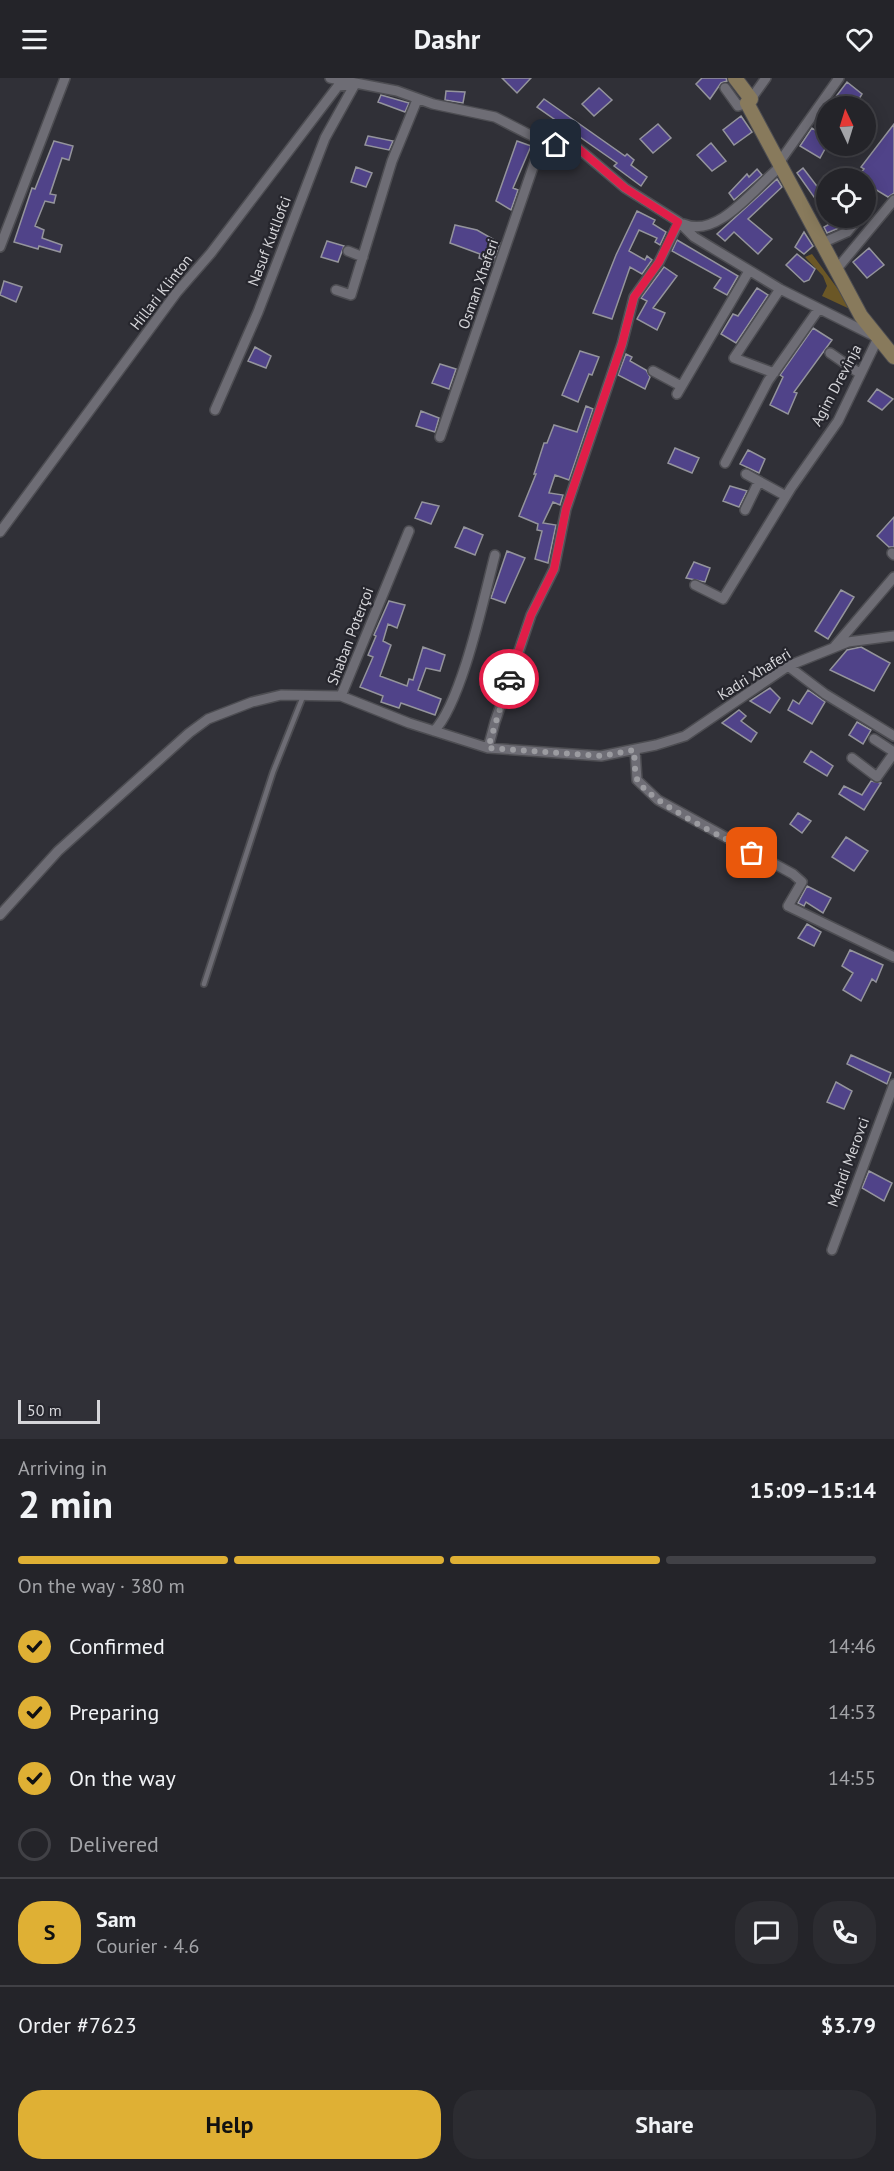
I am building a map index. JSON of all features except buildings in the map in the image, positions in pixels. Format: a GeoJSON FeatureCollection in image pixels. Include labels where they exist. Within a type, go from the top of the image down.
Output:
{"type":"FeatureCollection","features":[{"type":"Feature","properties":{"kind":"street"},"geometry":{"type":"LineString","coordinates":[[0,247],[66,78]]}},
{"type":"Feature","properties":{"kind":"street","name":"Agim Drevinja"},"geometry":{"type":"LineString","coordinates":[[330,78],[397,91],[417,100],[495,117],[542,141],[579,149],[625,188],[678,222],[694,237],[818,310],[878,338],[859,373],[838,421],[786,496],[723,599],[695,585]]}},
{"type":"Feature","properties":{"kind":"street"},"geometry":{"type":"LineString","coordinates":[[749,101],[766,78]]}},
{"type":"Feature","properties":{"kind":"street"},"geometry":{"type":"LineString","coordinates":[[488,748],[531,615],[554,569],[566,509],[622,344],[634,297],[659,262],[678,222],[691,228],[710,226],[736,209],[779,166],[839,78]]}},
{"type":"Feature","properties":{"kind":"street"},"geometry":{"type":"LineString","coordinates":[[730,83],[749,101],[779,166],[861,316],[894,357]]}},
{"type":"Feature","properties":{"kind":"street","name":"Nasuf Kutllofci"},"geometry":{"type":"LineString","coordinates":[[215,410],[258,312],[325,138],[355,84]]}},
{"type":"Feature","properties":{"kind":"street","name":"Hillari Klinton"},"geometry":{"type":"LineString","coordinates":[[0,532],[177,292],[211,253],[338,86],[355,84]]}},
{"type":"Feature","properties":{"kind":"street"},"geometry":{"type":"LineString","coordinates":[[336,290],[351,295],[392,161],[417,100]]}},
{"type":"Feature","properties":{"kind":"street","name":"Osman Xhaferi"},"geometry":{"type":"LineString","coordinates":[[440,436],[542,141]]}},
{"type":"Feature","properties":{"kind":"street"},"geometry":{"type":"LineString","coordinates":[[836,270],[894,200]]}},
{"type":"Feature","properties":{"kind":"street"},"geometry":{"type":"LineString","coordinates":[[820,244],[847,232],[850,228]]}},
{"type":"Feature","properties":{"kind":"street"},"geometry":{"type":"LineString","coordinates":[[348,251],[363,257]]}},
{"type":"Feature","properties":{"kind":"street"},"geometry":{"type":"LineString","coordinates":[[653,371],[679,390],[749,271]]}},
{"type":"Feature","properties":{"kind":"street"},"geometry":{"type":"LineString","coordinates":[[774,373],[734,358],[780,289]]}},
{"type":"Feature","properties":{"kind":"street"},"geometry":{"type":"LineString","coordinates":[[725,463],[774,373],[818,310]]}},
{"type":"Feature","properties":{"kind":"street"},"geometry":{"type":"LineString","coordinates":[[830,353],[859,373]]}},
{"type":"Feature","properties":{"kind":"street"},"geometry":{"type":"LineString","coordinates":[[746,474],[786,496]]}},
{"type":"Feature","properties":{"kind":"street"},"geometry":{"type":"LineString","coordinates":[[745,510],[759,481]]}},
{"type":"Feature","properties":{"kind":"street","name":"Shaban Poterçoi"},"geometry":{"type":"LineString","coordinates":[[409,531],[341,696],[434,731],[488,748],[601,756],[634,750]]}},
{"type":"Feature","properties":{"kind":"street"},"geometry":{"type":"LineString","coordinates":[[434,731],[441,723],[458,684],[495,555]]}},
{"type":"Feature","properties":{"kind":"street"},"geometry":{"type":"LineString","coordinates":[[833,649],[894,577]]}},
{"type":"Feature","properties":{"kind":"street","name":"Kadri Xhaferi"},"geometry":{"type":"LineString","coordinates":[[634,750],[685,735],[788,666],[848,642],[894,636]]}},
{"type":"Feature","properties":{"kind":"street"},"geometry":{"type":"LineString","coordinates":[[788,666],[825,694],[894,736]]}},
{"type":"Feature","properties":{"kind":"street"},"geometry":{"type":"LineString","coordinates":[[0,915],[58,851],[208,718],[252,702],[304,694],[341,696]]}},
{"type":"Feature","properties":{"kind":"street"},"geometry":{"type":"LineString","coordinates":[[852,758],[877,777],[894,752],[874,739]]}},
{"type":"Feature","properties":{"kind":"street"},"geometry":{"type":"LineString","coordinates":[[634,750],[637,780],[658,800],[793,874],[802,882],[788,906],[807,918],[894,957]]}},
{"type":"Feature","properties":{"kind":"street","name":"Mehdi Merovci"},"geometry":{"type":"LineString","coordinates":[[832,1250],[894,1084]]}},
{"type":"Feature","properties":{"kind":"lane"},"geometry":{"type":"LineString","coordinates":[[204,984],[273,772],[304,694]]}},
{"type":"Feature","properties":{"kind":"shaded area"},"geometry":{"type":"Polygon","coordinates":[[[812,254],[854,311],[822,296],[827,286],[823,276],[805,257],[812,254]]]}},
{"type":"Feature","properties":{"kind":"way so far"},"geometry":{"type":"LineString","coordinates":[[509,679],[488,748],[522,753],[601,756],[634,750],[637,780],[658,800],[752,853]]}},
{"type":"Feature","properties":{"kind":"route"},"geometry":{"type":"LineString","coordinates":[[509,679],[531,615],[554,569],[566,509],[622,344],[634,297],[659,262],[678,222],[625,188],[579,149],[556,145]]}}]}
